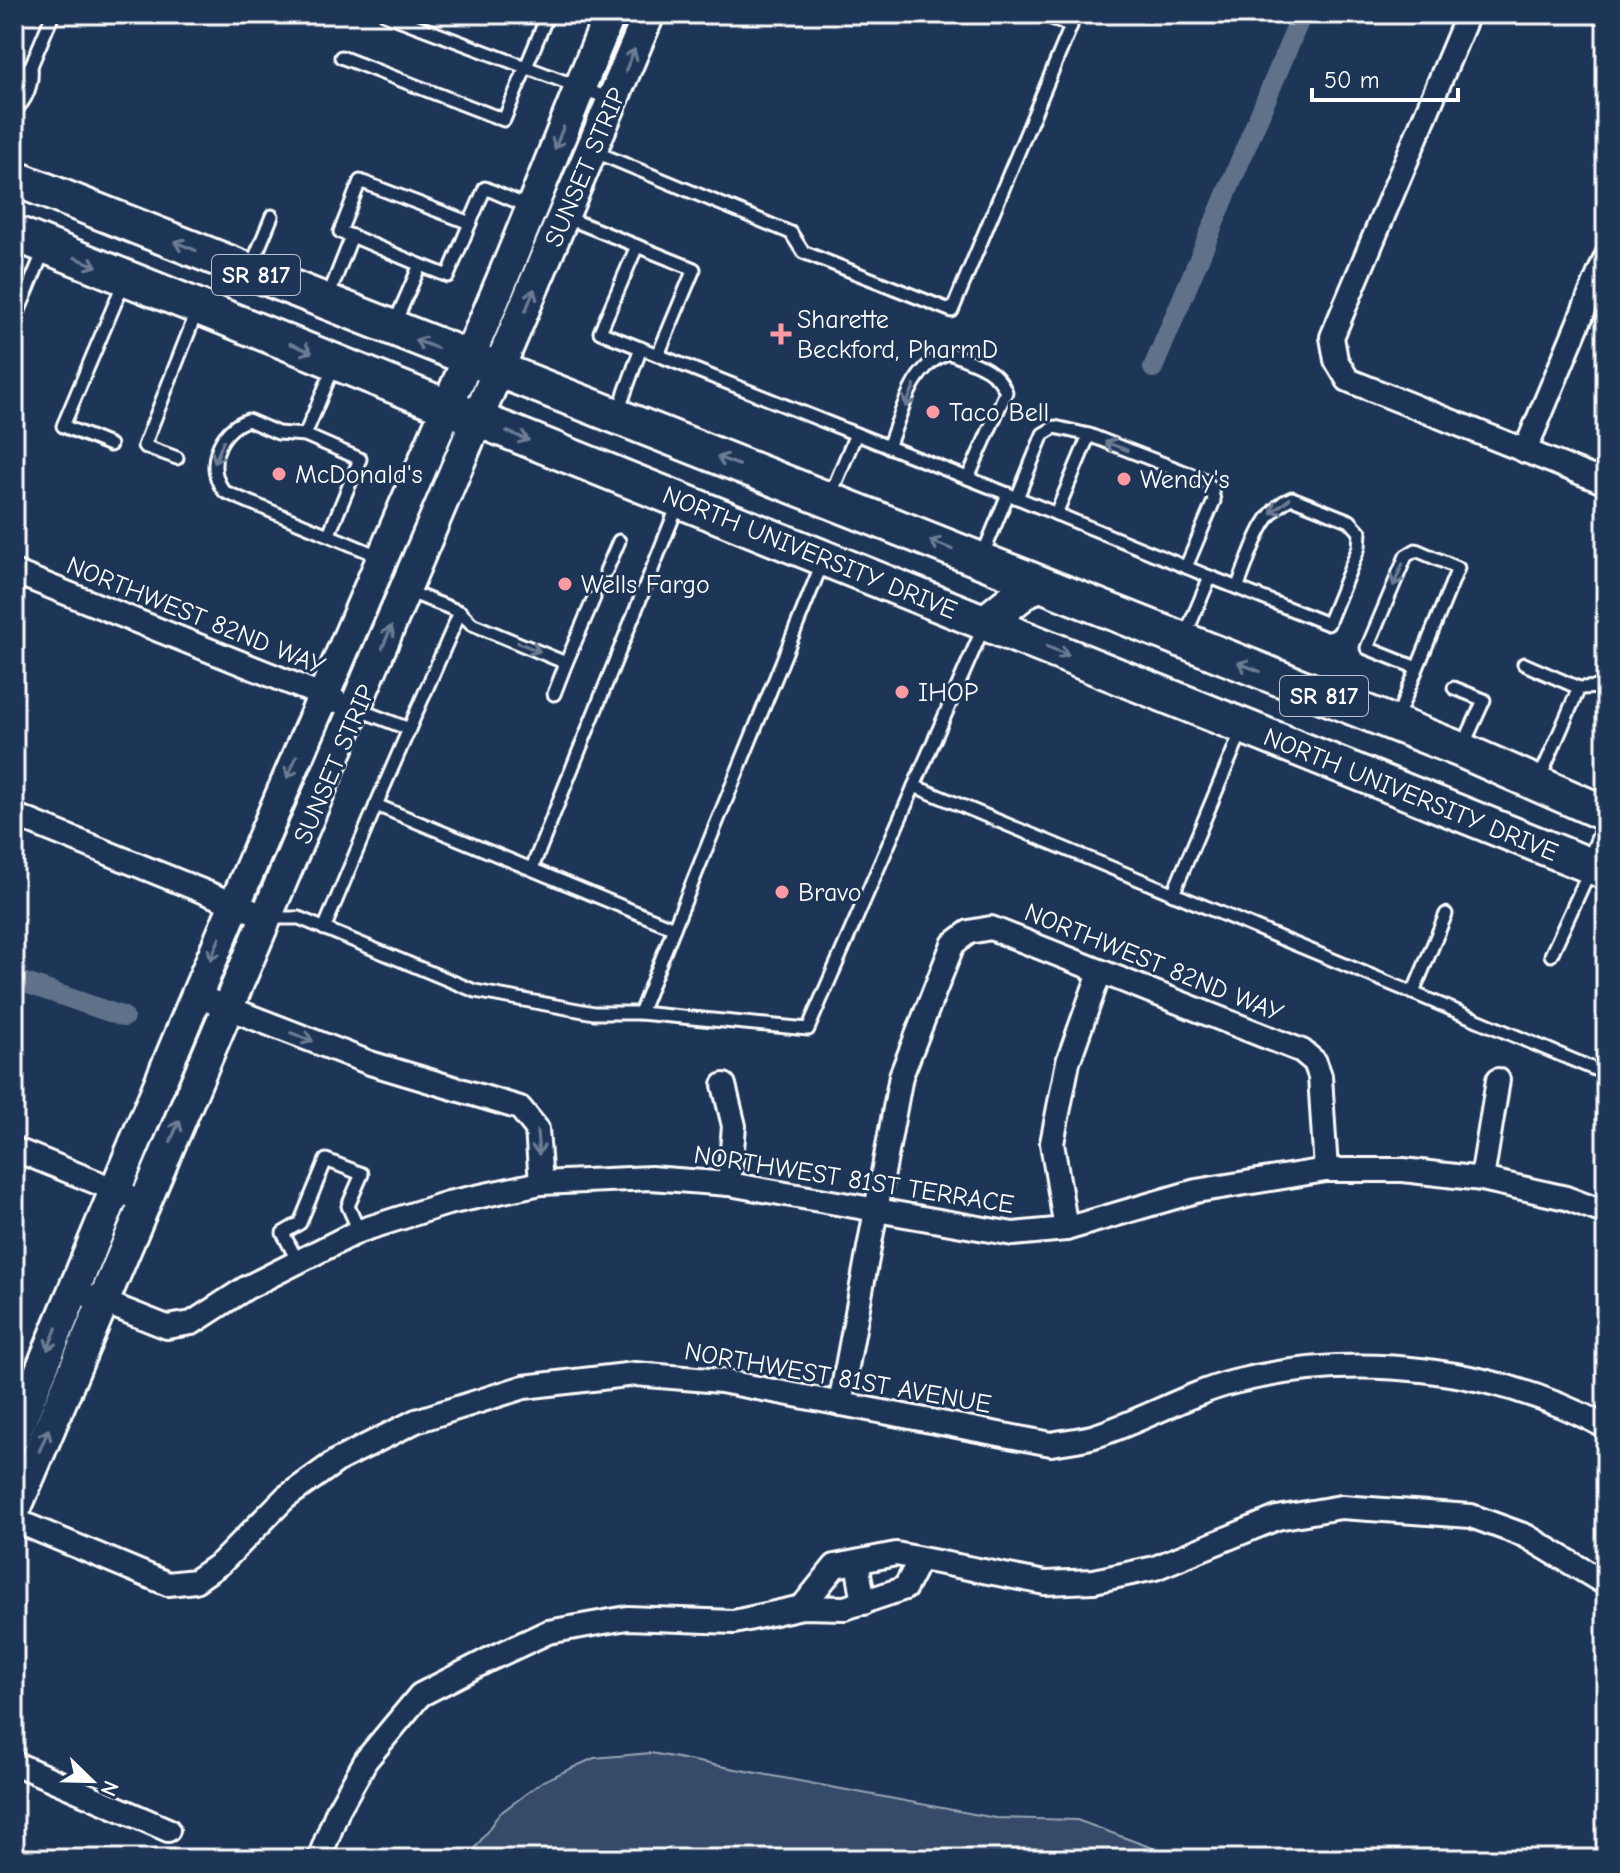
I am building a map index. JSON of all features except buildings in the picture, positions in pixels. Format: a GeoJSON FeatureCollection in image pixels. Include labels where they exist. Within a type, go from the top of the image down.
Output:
{"type":"FeatureCollection","features":[{"type":"Feature","properties":{"kind":"main road","name":"NORTH UNIVERSITY DRIVE"},"geometry":{"type":"LineString","coordinates":[[14,178],[391,330],[1461,750],[1606,814]]}},
{"type":"Feature","properties":{"kind":"main road","name":"NORTH UNIVERSITY DRIVE"},"geometry":{"type":"LineString","coordinates":[[14,233],[1599,869]]}},
{"type":"Feature","properties":{"kind":"main road"},"geometry":{"type":"LineString","coordinates":[[986,622],[1027,589],[1040,584]]}},
{"type":"Feature","properties":{"kind":"street","name":"SUNSET STRIP"},"geometry":{"type":"LineString","coordinates":[[14,1436],[71,1289],[532,208],[610,14]]}},
{"type":"Feature","properties":{"kind":"street","name":"SUNSET STRIP"},"geometry":{"type":"LineString","coordinates":[[14,1512],[269,918],[649,14]]}},
{"type":"Feature","properties":{"kind":"street"},"geometry":{"type":"LineString","coordinates":[[1468,14],[1332,337],[1336,360],[1348,380],[1606,483]]}},
{"type":"Feature","properties":{"kind":"street"},"geometry":{"type":"LineString","coordinates":[[1525,451],[1606,257]]}},
{"type":"Feature","properties":{"kind":"street","name":"NORTHWEST 82ND WAY"},"geometry":{"type":"LineString","coordinates":[[14,572],[357,709]]}},
{"type":"Feature","properties":{"kind":"street"},"geometry":{"type":"LineString","coordinates":[[14,815],[269,918]]}},
{"type":"Feature","properties":{"kind":"street"},"geometry":{"type":"LineString","coordinates":[[1599,869],[1606,832]]}},
{"type":"Feature","properties":{"kind":"street","name":"NORTHWEST 82ND WAY"},"geometry":{"type":"LineString","coordinates":[[876,1211],[901,1076],[953,944],[969,932],[991,928],[1302,1051],[1315,1062],[1320,1076],[1326,1170]]}},
{"type":"Feature","properties":{"kind":"street"},"geometry":{"type":"LineString","coordinates":[[1066,1229],[1052,1143],[1068,1062],[1100,972]]}},
{"type":"Feature","properties":{"kind":"street"},"geometry":{"type":"LineString","coordinates":[[195,995],[370,1063],[520,1108],[537,1129],[541,1183]]}},
{"type":"Feature","properties":{"kind":"street"},"geometry":{"type":"LineString","coordinates":[[1482,1179],[1498,1080]]}},
{"type":"Feature","properties":{"kind":"street"},"geometry":{"type":"LineString","coordinates":[[724,1085],[734,1126],[729,1184]]}},
{"type":"Feature","properties":{"kind":"street"},"geometry":{"type":"LineString","coordinates":[[14,1149],[145,1202]]}},
{"type":"Feature","properties":{"kind":"street","name":"NORTHWEST 81ST TERRACE"},"geometry":{"type":"LineString","coordinates":[[71,1289],[167,1327],[192,1323],[246,1288],[359,1231],[448,1203],[541,1183],[651,1178],[729,1184],[1013,1234],[1066,1229],[1196,1191],[1326,1170],[1403,1170],[1482,1179],[1566,1198],[1606,1213]]}},
{"type":"Feature","properties":{"kind":"street"},"geometry":{"type":"LineString","coordinates":[[840,1404],[876,1211]]}},
{"type":"Feature","properties":{"kind":"street","name":"NORTHWEST 81ST AVENUE"},"geometry":{"type":"LineString","coordinates":[[14,1520],[168,1584],[195,1581],[221,1563],[285,1498],[338,1460],[416,1421],[524,1387],[635,1374],[721,1381],[1051,1444],[1097,1436],[1234,1382],[1305,1371],[1398,1366],[1502,1384],[1606,1427]]}},
{"type":"Feature","properties":{"kind":"street"},"geometry":{"type":"LineString","coordinates":[[802,1607],[846,1564],[896,1554],[919,1561],[1045,1583],[1094,1581],[1155,1568],[1277,1518],[1341,1507],[1471,1516],[1526,1536],[1606,1584]]}},
{"type":"Feature","properties":{"kind":"street"},"geometry":{"type":"LineString","coordinates":[[319,1859],[338,1810],[366,1760],[420,1695],[490,1659],[548,1632],[627,1618],[734,1622],[802,1607],[845,1608],[905,1588],[919,1561]]}},
{"type":"Feature","properties":{"kind":"street"},"geometry":{"type":"LineString","coordinates":[[846,1564],[864,1603]]}},
{"type":"Feature","properties":{"kind":"street"},"geometry":{"type":"LineString","coordinates":[[14,1763],[168,1830]]}},
{"type":"Feature","properties":{"kind":"lane"},"geometry":{"type":"LineString","coordinates":[[14,111],[22,104],[32,78],[31,66],[53,14]]}},
{"type":"Feature","properties":{"kind":"lane"},"geometry":{"type":"LineString","coordinates":[[385,14],[404,17],[613,100]]}},
{"type":"Feature","properties":{"kind":"lane"},"geometry":{"type":"LineString","coordinates":[[341,57],[504,120],[548,14]]}},
{"type":"Feature","properties":{"kind":"lane"},"geometry":{"type":"LineString","coordinates":[[592,150],[791,233],[803,252],[952,311],[1071,26],[1042,14]]}},
{"type":"Feature","properties":{"kind":"lane"},"geometry":{"type":"LineString","coordinates":[[14,93],[22,73],[31,66]]}},
{"type":"Feature","properties":{"kind":"lane"},"geometry":{"type":"LineString","coordinates":[[470,223],[360,181],[340,232],[448,276],[485,188],[532,208]]}},
{"type":"Feature","properties":{"kind":"lane"},"geometry":{"type":"LineString","coordinates":[[249,272],[272,216]]}},
{"type":"Feature","properties":{"kind":"lane"},"geometry":{"type":"LineString","coordinates":[[565,217],[694,269],[658,355]]}},
{"type":"Feature","properties":{"kind":"lane"},"geometry":{"type":"LineString","coordinates":[[325,303],[352,236]]}},
{"type":"Feature","properties":{"kind":"lane"},"geometry":{"type":"LineString","coordinates":[[14,322],[46,245]]}},
{"type":"Feature","properties":{"kind":"lane"},"geometry":{"type":"LineString","coordinates":[[637,246],[600,332],[968,478],[1237,588],[1328,624],[1359,547],[1360,532],[1350,521],[1292,498],[1279,503],[1268,516],[1237,588]]}},
{"type":"Feature","properties":{"kind":"lane"},"geometry":{"type":"LineString","coordinates":[[391,330],[420,265]]}},
{"type":"Feature","properties":{"kind":"lane"},"geometry":{"type":"LineString","coordinates":[[110,445],[63,426],[125,277]]}},
{"type":"Feature","properties":{"kind":"lane"},"geometry":{"type":"LineString","coordinates":[[14,283],[28,289]]}},
{"type":"Feature","properties":{"kind":"lane"},"geometry":{"type":"LineString","coordinates":[[177,458],[144,446],[199,307]]}},
{"type":"Feature","properties":{"kind":"lane"},"geometry":{"type":"LineString","coordinates":[[615,418],[641,348]]}},
{"type":"Feature","properties":{"kind":"lane"},"geometry":{"type":"LineString","coordinates":[[888,447],[921,370],[935,358],[949,353],[990,371],[1002,382],[1006,392],[968,478]]}},
{"type":"Feature","properties":{"kind":"lane"},"geometry":{"type":"LineString","coordinates":[[305,435],[336,362]]}},
{"type":"Feature","properties":{"kind":"lane"},"geometry":{"type":"LineString","coordinates":[[329,534],[360,459],[305,435],[278,433],[248,420],[237,423],[226,432],[213,467],[214,475],[225,492],[381,557]]}},
{"type":"Feature","properties":{"kind":"lane"},"geometry":{"type":"LineString","coordinates":[[980,560],[1043,434],[1055,427],[1089,435],[1205,480],[1212,490],[1214,501],[1186,567]]}},
{"type":"Feature","properties":{"kind":"lane"},"geometry":{"type":"LineString","coordinates":[[828,500],[856,434]]}},
{"type":"Feature","properties":{"kind":"lane"},"geometry":{"type":"LineString","coordinates":[[1056,514],[1089,435]]}},
{"type":"Feature","properties":{"kind":"lane"},"geometry":{"type":"LineString","coordinates":[[532,868],[680,500]]}},
{"type":"Feature","properties":{"kind":"lane"},"geometry":{"type":"LineString","coordinates":[[606,571],[619,541]]}},
{"type":"Feature","properties":{"kind":"lane"},"geometry":{"type":"LineString","coordinates":[[1394,724],[1417,668],[1458,568],[1416,550],[1406,556],[1367,648],[1417,668]]}},
{"type":"Feature","properties":{"kind":"lane"},"geometry":{"type":"LineString","coordinates":[[640,1013],[824,558]]}},
{"type":"Feature","properties":{"kind":"lane"},"geometry":{"type":"LineString","coordinates":[[1183,640],[1210,577]]}},
{"type":"Feature","properties":{"kind":"lane"},"geometry":{"type":"LineString","coordinates":[[407,591],[460,612],[472,624],[566,663]]}},
{"type":"Feature","properties":{"kind":"lane"},"geometry":{"type":"LineString","coordinates":[[554,694],[594,598]]}},
{"type":"Feature","properties":{"kind":"lane"},"geometry":{"type":"LineString","coordinates":[[324,929],[460,612]]}},
{"type":"Feature","properties":{"kind":"lane"},"geometry":{"type":"LineString","coordinates":[[269,918],[299,918],[475,991],[594,1013],[640,1013],[808,1029],[986,622]]}},
{"type":"Feature","properties":{"kind":"lane"},"geometry":{"type":"LineString","coordinates":[[1524,664],[1579,688],[1606,687]]}},
{"type":"Feature","properties":{"kind":"lane"},"geometry":{"type":"LineString","coordinates":[[1454,688],[1484,700],[1461,750]]}},
{"type":"Feature","properties":{"kind":"lane"},"geometry":{"type":"LineString","coordinates":[[1537,786],[1579,688]]}},
{"type":"Feature","properties":{"kind":"lane"},"geometry":{"type":"LineString","coordinates":[[357,709],[409,729]]}},
{"type":"Feature","properties":{"kind":"lane"},"geometry":{"type":"LineString","coordinates":[[1173,894],[1243,726]]}},
{"type":"Feature","properties":{"kind":"lane"},"geometry":{"type":"LineString","coordinates":[[914,786],[1606,1074]]}},
{"type":"Feature","properties":{"kind":"lane"},"geometry":{"type":"LineString","coordinates":[[376,805],[674,928]]}},
{"type":"Feature","properties":{"kind":"lane"},"geometry":{"type":"LineString","coordinates":[[1551,955],[1599,869]]}},
{"type":"Feature","properties":{"kind":"lane"},"geometry":{"type":"LineString","coordinates":[[1413,993],[1446,914]]}},
{"type":"Feature","properties":{"kind":"lane"},"geometry":{"type":"LineString","coordinates":[[298,1262],[283,1233],[300,1223],[326,1160],[362,1174],[348,1206],[359,1231]]}},
{"type":"Feature","properties":{"kind":"shaded area"},"geometry":{"type":"Polygon","coordinates":[[[651,1753],[995,1818],[1077,1820],[1182,1859],[468,1859],[499,1814],[543,1781],[594,1758],[651,1753]]]}},
{"type":"Feature","properties":{"kind":"waterway"},"geometry":{"type":"LineString","coordinates":[[1153,368],[1302,14]]}},
{"type":"Feature","properties":{"kind":"waterway"},"geometry":{"type":"LineString","coordinates":[[14,979],[124,1017]]}},
{"type":"Feature","properties":{"kind":"place","name":"Sharette Beckford, PharmD"},"geometry":{"type":"Point","coordinates":[781,334]}},
{"type":"Feature","properties":{"kind":"place","name":"Taco Bell"},"geometry":{"type":"Point","coordinates":[933,412]}},
{"type":"Feature","properties":{"kind":"place","name":"McDonald's"},"geometry":{"type":"Point","coordinates":[279,474]}},
{"type":"Feature","properties":{"kind":"place","name":"Wendy's"},"geometry":{"type":"Point","coordinates":[1124,479]}},
{"type":"Feature","properties":{"kind":"place","name":"Wells Fargo"},"geometry":{"type":"Point","coordinates":[565,584]}},
{"type":"Feature","properties":{"kind":"place","name":"IHOP"},"geometry":{"type":"Point","coordinates":[902,692]}},
{"type":"Feature","properties":{"kind":"place","name":"Bravo"},"geometry":{"type":"Point","coordinates":[782,892]}}]}
